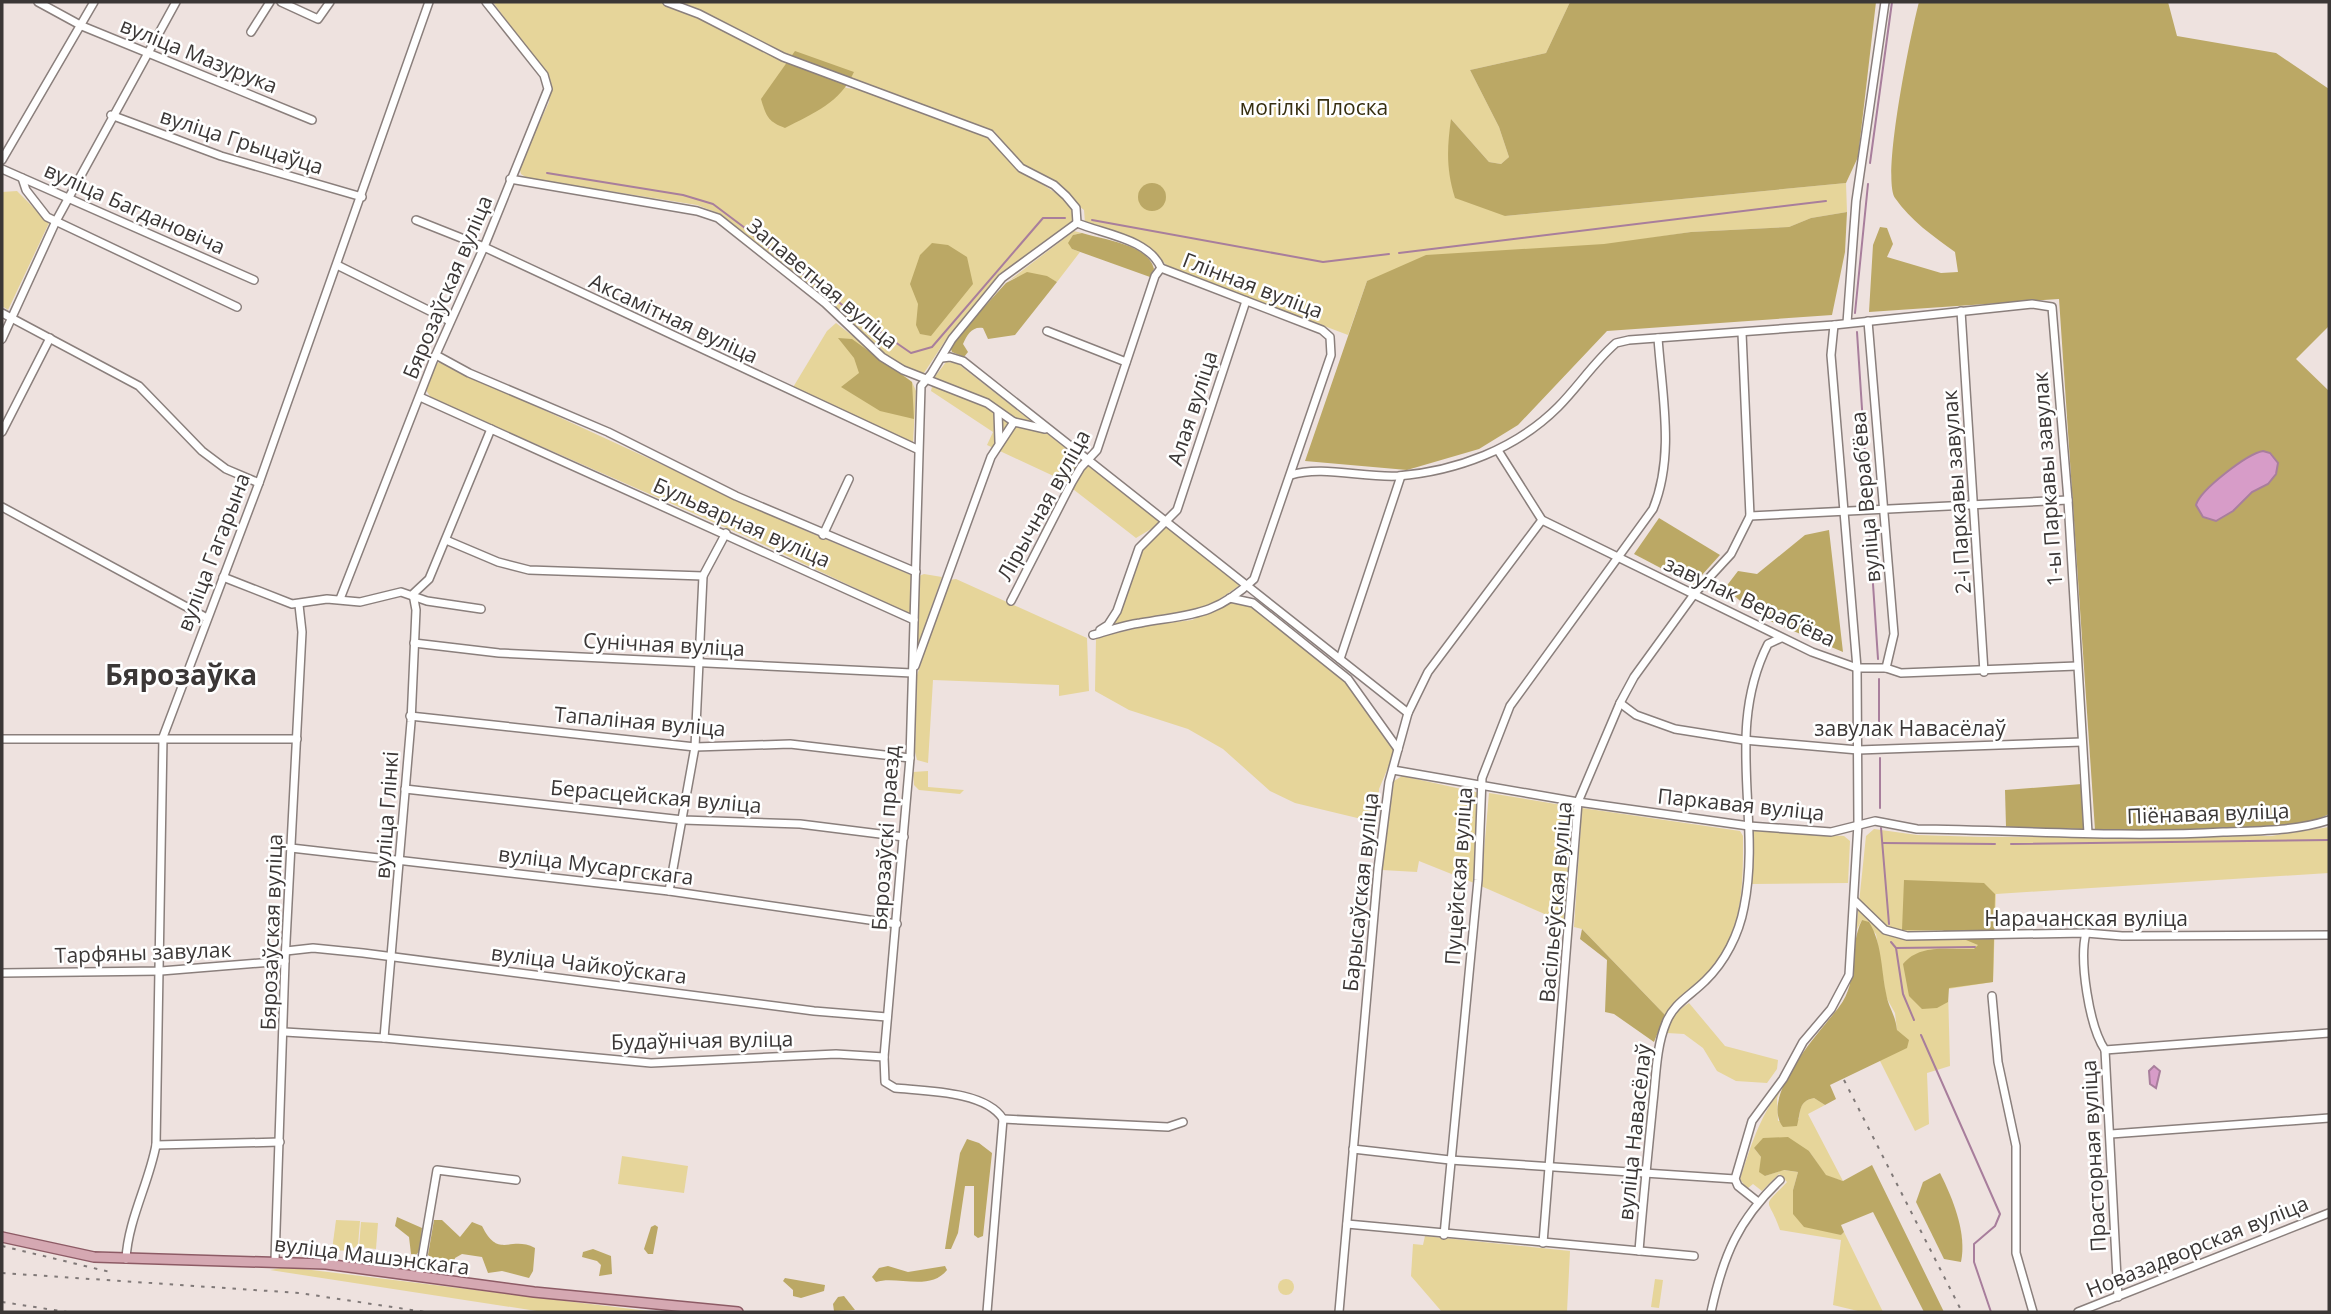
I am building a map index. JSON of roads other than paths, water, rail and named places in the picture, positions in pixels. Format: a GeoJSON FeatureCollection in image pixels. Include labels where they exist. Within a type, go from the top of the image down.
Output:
{"type":"FeatureCollection","features":[{"type":"Feature","properties":{"kind":"main road","name":"вуліца Машэнскага"},"geometry":{"type":"LineString","coordinates":[[2,1237],[83,1256],[126,1259],[275,1260],[344,1265],[534,1292],[738,1312]]}},
{"type":"Feature","properties":{"kind":"street","name":"вуліца Мазурука"},"geometry":{"type":"LineString","coordinates":[[38,2],[82,26],[312,120]]}},
{"type":"Feature","properties":{"kind":"street"},"geometry":{"type":"LineString","coordinates":[[2,159],[94,2]]}},
{"type":"Feature","properties":{"kind":"street"},"geometry":{"type":"LineString","coordinates":[[2,339],[56,221],[111,115],[176,2]]}},
{"type":"Feature","properties":{"kind":"street"},"geometry":{"type":"LineString","coordinates":[[251,32],[270,2]]}},
{"type":"Feature","properties":{"kind":"street"},"geometry":{"type":"LineString","coordinates":[[281,2],[318,19],[330,2]]}},
{"type":"Feature","properties":{"kind":"street","name":"вуліца Гагарына"},"geometry":{"type":"LineString","coordinates":[[126,1259],[128,1239],[150,1176],[156,1145],[163,737],[259,483],[429,2]]}},
{"type":"Feature","properties":{"kind":"street","name":"Бярозаўская вуліца"},"geometry":{"type":"LineString","coordinates":[[340,599],[436,355],[484,247],[548,89],[544,75],[486,2]]}},
{"type":"Feature","properties":{"kind":"street"},"geometry":{"type":"LineString","coordinates":[[667,2],[699,14],[783,57],[990,134],[999,140],[1021,168],[1054,185],[1066,195],[1076,208],[1077,223]]}},
{"type":"Feature","properties":{"kind":"street"},"geometry":{"type":"LineString","coordinates":[[1847,323],[1856,201],[1885,2]]}},
{"type":"Feature","properties":{"kind":"street","name":"вуліца Грыцаўца"},"geometry":{"type":"LineString","coordinates":[[111,115],[221,156],[362,197]]}},
{"type":"Feature","properties":{"kind":"street","name":"вуліца Багдановіча"},"geometry":{"type":"LineString","coordinates":[[2,169],[254,280]]}},
{"type":"Feature","properties":{"kind":"street"},"geometry":{"type":"LineString","coordinates":[[22,178],[35,202],[56,221],[237,307]]}},
{"type":"Feature","properties":{"kind":"street","name":"Запаветная вуліца"},"geometry":{"type":"LineString","coordinates":[[510,179],[697,211],[718,218],[825,303],[882,357],[924,379],[987,403],[1014,422],[1048,430]]}},
{"type":"Feature","properties":{"kind":"street","name":"Аксамітная вуліца"},"geometry":{"type":"LineString","coordinates":[[416,220],[484,247],[917,449]]}},
{"type":"Feature","properties":{"kind":"street"},"geometry":{"type":"LineString","coordinates":[[1077,223],[1136,244],[1152,253],[1161,268]]}},
{"type":"Feature","properties":{"kind":"street"},"geometry":{"type":"LineString","coordinates":[[914,620],[920,386],[924,379],[932,374],[952,339],[1002,278],[1077,223]]}},
{"type":"Feature","properties":{"kind":"street"},"geometry":{"type":"LineString","coordinates":[[337,265],[450,321]]}},
{"type":"Feature","properties":{"kind":"street","name":"Глінная вуліца"},"geometry":{"type":"LineString","coordinates":[[1161,268],[1322,330],[1330,337],[1331,355],[1296,459]]}},
{"type":"Feature","properties":{"kind":"street","name":"Лірычная вуліца"},"geometry":{"type":"LineString","coordinates":[[1011,601],[1072,482],[1097,450],[1155,276],[1161,268]]}},
{"type":"Feature","properties":{"kind":"street","name":"Алая вуліца"},"geometry":{"type":"LineString","coordinates":[[1230,598],[1202,614],[1139,623],[1093,635],[1108,625],[1117,611],[1139,548],[1177,510],[1246,301]]}},
{"type":"Feature","properties":{"kind":"street","name":"1-ы Паркавы завулак"},"geometry":{"type":"LineString","coordinates":[[1499,452],[1556,409],[1616,343],[1835,325],[2032,304],[2052,307],[2068,500],[2088,833]]}},
{"type":"Feature","properties":{"kind":"street","name":"2-і Паркавы завулак"},"geometry":{"type":"LineString","coordinates":[[1961,311],[1984,672]]}},
{"type":"Feature","properties":{"kind":"street"},"geometry":{"type":"LineString","coordinates":[[2,313],[139,386],[202,451],[226,469],[259,483]]}},
{"type":"Feature","properties":{"kind":"street","name":"вуліца Верабʼёва"},"geometry":{"type":"LineString","coordinates":[[1868,321],[1894,634],[1886,668]]}},
{"type":"Feature","properties":{"kind":"street","name":"вуліца Верабʼёва"},"geometry":{"type":"LineString","coordinates":[[1735,1179],[1752,1121],[1783,1079],[1803,1042],[1831,1009],[1849,975],[1858,824],[1857,668],[1831,355],[1835,325]]}},
{"type":"Feature","properties":{"kind":"street"},"geometry":{"type":"LineString","coordinates":[[1047,331],[1126,362]]}},
{"type":"Feature","properties":{"kind":"street"},"geometry":{"type":"LineString","coordinates":[[1742,333],[1750,516],[1975,507],[2068,500]]}},
{"type":"Feature","properties":{"kind":"street"},"geometry":{"type":"LineString","coordinates":[[2,432],[50,338]]}},
{"type":"Feature","properties":{"kind":"street","name":"Пуцейская вуліца"},"geometry":{"type":"LineString","coordinates":[[1444,1235],[1478,880],[1482,786],[1498,733],[1510,706],[1653,509],[1663,485],[1666,458],[1658,338]]}},
{"type":"Feature","properties":{"kind":"street","name":"Бульварная вуліца"},"geometry":{"type":"LineString","coordinates":[[436,355],[469,373],[608,432],[736,496],[916,572]]}},
{"type":"Feature","properties":{"kind":"street"},"geometry":{"type":"LineString","coordinates":[[942,358],[950,357],[963,362],[1408,713]]}},
{"type":"Feature","properties":{"kind":"street","name":"Бульварная вуліца"},"geometry":{"type":"LineString","coordinates":[[420,397],[914,620]]}},
{"type":"Feature","properties":{"kind":"street"},"geometry":{"type":"LineString","coordinates":[[998,412],[1001,424],[999,442]]}},
{"type":"Feature","properties":{"kind":"street"},"geometry":{"type":"LineString","coordinates":[[912,673],[991,457],[1014,422]]}},
{"type":"Feature","properties":{"kind":"street"},"geometry":{"type":"LineString","coordinates":[[413,594],[429,579],[491,429]]}},
{"type":"Feature","properties":{"kind":"street"},"geometry":{"type":"LineString","coordinates":[[1291,475],[1304,471],[1370,477],[1401,476],[1499,452],[1542,520]]}},
{"type":"Feature","properties":{"kind":"street"},"geometry":{"type":"LineString","coordinates":[[1296,459],[1304,471]]}},
{"type":"Feature","properties":{"kind":"street"},"geometry":{"type":"LineString","coordinates":[[1230,598],[1246,586],[1258,568],[1296,459]]}},
{"type":"Feature","properties":{"kind":"street"},"geometry":{"type":"LineString","coordinates":[[1340,659],[1401,476]]}},
{"type":"Feature","properties":{"kind":"street","name":"Бульварная вуліца"},"geometry":{"type":"LineString","coordinates":[[824,535],[849,479]]}},
{"type":"Feature","properties":{"kind":"street"},"geometry":{"type":"LineString","coordinates":[[2,507],[207,618]]}},
{"type":"Feature","properties":{"kind":"street","name":"Васільеўская вуліца"},"geometry":{"type":"LineString","coordinates":[[1543,1243],[1578,802],[1620,703],[1634,677],[1695,593],[1731,554],[1750,516]]}},
{"type":"Feature","properties":{"kind":"street","name":"завулак Верабʼёва"},"geometry":{"type":"LineString","coordinates":[[1542,520],[1782,638],[1857,668],[1886,668],[1901,673],[1984,672],[2077,666]]}},
{"type":"Feature","properties":{"kind":"street","name":"Барысаўская вуліца"},"geometry":{"type":"LineString","coordinates":[[1339,1312],[1378,869],[1398,749],[1408,713],[1428,672],[1542,520]]}},
{"type":"Feature","properties":{"kind":"street"},"geometry":{"type":"LineString","coordinates":[[670,891],[695,747],[703,576],[726,533]]}},
{"type":"Feature","properties":{"kind":"street"},"geometry":{"type":"LineString","coordinates":[[446,540],[498,562],[529,570],[703,576]]}},
{"type":"Feature","properties":{"kind":"street"},"geometry":{"type":"LineString","coordinates":[[223,577],[286,603],[299,605],[340,599],[360,602],[396,592],[413,594],[427,601],[481,608]]}},
{"type":"Feature","properties":{"kind":"street","name":"вуліца Глінкі"},"geometry":{"type":"LineString","coordinates":[[384,1038],[410,716],[416,610],[413,594]]}},
{"type":"Feature","properties":{"kind":"street"},"geometry":{"type":"LineString","coordinates":[[1230,598],[1252,603],[1348,679],[1398,749]]}},
{"type":"Feature","properties":{"kind":"street","name":"Бярозаўская вуліца"},"geometry":{"type":"LineString","coordinates":[[275,1260],[285,1032],[285,961],[302,616],[299,605]]}},
{"type":"Feature","properties":{"kind":"street","name":"Бярозаўскі праезд"},"geometry":{"type":"LineString","coordinates":[[884,1057],[910,758],[914,620]]}},
{"type":"Feature","properties":{"kind":"street","name":"вуліца Навасёлаў"},"geometry":{"type":"LineString","coordinates":[[1639,1251],[1664,1026],[1671,1011],[1705,982],[1724,959],[1736,932],[1746,892],[1749,826],[1744,740],[1749,696],[1764,651],[1772,640],[1782,638]]}},
{"type":"Feature","properties":{"kind":"street","name":"Сунічная вуліца"},"geometry":{"type":"LineString","coordinates":[[414,643],[499,653],[912,673]]}},
{"type":"Feature","properties":{"kind":"street","name":"завулак Навасёлаў"},"geometry":{"type":"LineString","coordinates":[[1620,703],[1636,715],[1675,729],[1744,740],[1858,750],[2082,742]]}},
{"type":"Feature","properties":{"kind":"street","name":"Тапаліная вуліца"},"geometry":{"type":"LineString","coordinates":[[410,716],[695,747],[790,744],[910,758]]}},
{"type":"Feature","properties":{"kind":"street"},"geometry":{"type":"LineString","coordinates":[[2,739],[297,739]]}},
{"type":"Feature","properties":{"kind":"street","name":"Паркавая вуліца"},"geometry":{"type":"LineString","coordinates":[[1393,769],[1578,802],[1749,826],[1831,832],[1875,821],[1917,829],[2088,833]]}},
{"type":"Feature","properties":{"kind":"street","name":"Берасцейская вуліца"},"geometry":{"type":"LineString","coordinates":[[405,789],[683,820],[800,824],[904,837]]}},
{"type":"Feature","properties":{"kind":"street","name":"Піёнавая вуліца"},"geometry":{"type":"LineString","coordinates":[[2088,833],[2201,834],[2274,830],[2329,820]]}},
{"type":"Feature","properties":{"kind":"street","name":"вуліца Мусаргскага"},"geometry":{"type":"LineString","coordinates":[[291,848],[400,858],[670,891],[897,924]]}},
{"type":"Feature","properties":{"kind":"street","name":"Нарачанская вуліца"},"geometry":{"type":"LineString","coordinates":[[1855,901],[1885,930],[1907,936],[2086,933],[2122,936],[2329,935]]}},
{"type":"Feature","properties":{"kind":"street","name":"Прасторная вуліца"},"geometry":{"type":"LineString","coordinates":[[2086,933],[2083,946],[2089,994],[2097,1038],[2105,1050],[2118,1297]]}},
{"type":"Feature","properties":{"kind":"street","name":"вуліца Чайкоўскага"},"geometry":{"type":"LineString","coordinates":[[286,951],[313,948],[814,1011],[887,1017]]}},
{"type":"Feature","properties":{"kind":"street","name":"Тарфяны завулак"},"geometry":{"type":"LineString","coordinates":[[2,973],[161,971],[285,961]]}},
{"type":"Feature","properties":{"kind":"street"},"geometry":{"type":"LineString","coordinates":[[1993,996],[1998,1062],[2016,1146],[2016,1253],[2033,1312]]}},
{"type":"Feature","properties":{"kind":"street","name":"Будаўнічая вуліца"},"geometry":{"type":"LineString","coordinates":[[285,1032],[384,1038],[651,1063],[836,1054],[884,1057]]}},
{"type":"Feature","properties":{"kind":"street"},"geometry":{"type":"LineString","coordinates":[[2105,1050],[2329,1033]]}},
{"type":"Feature","properties":{"kind":"street"},"geometry":{"type":"LineString","coordinates":[[884,1057],[885,1082],[889,1086],[964,1095],[984,1104],[1003,1119],[1168,1127],[1183,1122]]}},
{"type":"Feature","properties":{"kind":"street"},"geometry":{"type":"LineString","coordinates":[[2111,1134],[2329,1118]]}},
{"type":"Feature","properties":{"kind":"street"},"geometry":{"type":"LineString","coordinates":[[987,1312],[1003,1119]]}},
{"type":"Feature","properties":{"kind":"street"},"geometry":{"type":"LineString","coordinates":[[156,1145],[280,1142]]}},
{"type":"Feature","properties":{"kind":"street"},"geometry":{"type":"LineString","coordinates":[[1353,1149],[1450,1160],[1550,1164],[1735,1179],[1738,1186],[1758,1202]]}},
{"type":"Feature","properties":{"kind":"street"},"geometry":{"type":"LineString","coordinates":[[419,1276],[437,1170],[516,1180]]}},
{"type":"Feature","properties":{"kind":"street"},"geometry":{"type":"LineString","coordinates":[[1712,1312],[1719,1277],[1736,1233],[1758,1202],[1780,1180]]}},
{"type":"Feature","properties":{"kind":"street","name":"Новазадворская вуліца"},"geometry":{"type":"LineString","coordinates":[[2078,1312],[2329,1213]]}},
{"type":"Feature","properties":{"kind":"street"},"geometry":{"type":"LineString","coordinates":[[1347,1224],[1694,1256]]}},
{"type":"Feature","properties":{"kind":"waterway"},"geometry":{"type":"LineString","coordinates":[[1870,163],[1892,2]]}},
{"type":"Feature","properties":{"kind":"waterway"},"geometry":{"type":"LineString","coordinates":[[547,173],[683,195],[713,204],[745,228]]}},
{"type":"Feature","properties":{"kind":"waterway"},"geometry":{"type":"LineString","coordinates":[[1855,313],[1868,184]]}},
{"type":"Feature","properties":{"kind":"waterway"},"geometry":{"type":"LineString","coordinates":[[1399,253],[1826,201]]}},
{"type":"Feature","properties":{"kind":"waterway"},"geometry":{"type":"LineString","coordinates":[[749,232],[850,311],[911,353],[932,347],[1043,218],[1065,218]]}},
{"type":"Feature","properties":{"kind":"waterway"},"geometry":{"type":"LineString","coordinates":[[1092,220],[1323,262],[1389,254]]}},
{"type":"Feature","properties":{"kind":"waterway"},"geometry":{"type":"LineString","coordinates":[[1857,332],[1868,501]]}},
{"type":"Feature","properties":{"kind":"waterway"},"geometry":{"type":"LineString","coordinates":[[1869,524],[1878,659]]}},
{"type":"Feature","properties":{"kind":"waterway"},"geometry":{"type":"LineString","coordinates":[[1879,679],[1879,738]]}},
{"type":"Feature","properties":{"kind":"waterway"},"geometry":{"type":"LineString","coordinates":[[1880,758],[1880,808]]}},
{"type":"Feature","properties":{"kind":"waterway"},"geometry":{"type":"LineString","coordinates":[[1881,828],[1889,924]]}},
{"type":"Feature","properties":{"kind":"waterway"},"geometry":{"type":"LineString","coordinates":[[2011,844],[2329,840]]}},
{"type":"Feature","properties":{"kind":"waterway"},"geometry":{"type":"LineString","coordinates":[[1883,843],[1995,844]]}},
{"type":"Feature","properties":{"kind":"waterway"},"geometry":{"type":"LineString","coordinates":[[1891,942],[1896,948],[1903,994],[1914,1020]]}},
{"type":"Feature","properties":{"kind":"waterway"},"geometry":{"type":"LineString","coordinates":[[1896,948],[1975,947]]}},
{"type":"Feature","properties":{"kind":"waterway"},"geometry":{"type":"LineString","coordinates":[[1921,1035],[2000,1214],[1995,1226],[1974,1244],[1974,1262],[1991,1312]]}},
{"type":"Feature","properties":{"kind":"railway"},"geometry":{"type":"LineString","coordinates":[[1844,1080],[1962,1312]]}},
{"type":"Feature","properties":{"kind":"railway"},"geometry":{"type":"LineString","coordinates":[[2,1246],[110,1272]]}},
{"type":"Feature","properties":{"kind":"railway"},"geometry":{"type":"LineString","coordinates":[[2,1273],[299,1293],[425,1312]]}},
{"type":"Feature","properties":{"kind":"railway"},"geometry":{"type":"LineString","coordinates":[[2,1302],[67,1312]]}},
{"type":"Feature","properties":{"kind":"district","name":"Бярозаўка"},"geometry":{"type":"Point","coordinates":[181,674]}},
{"type":"Feature","properties":{"kind":"park label","name":"могілкі Плоска"},"geometry":{"type":"Point","coordinates":[1314,107]}}]}
